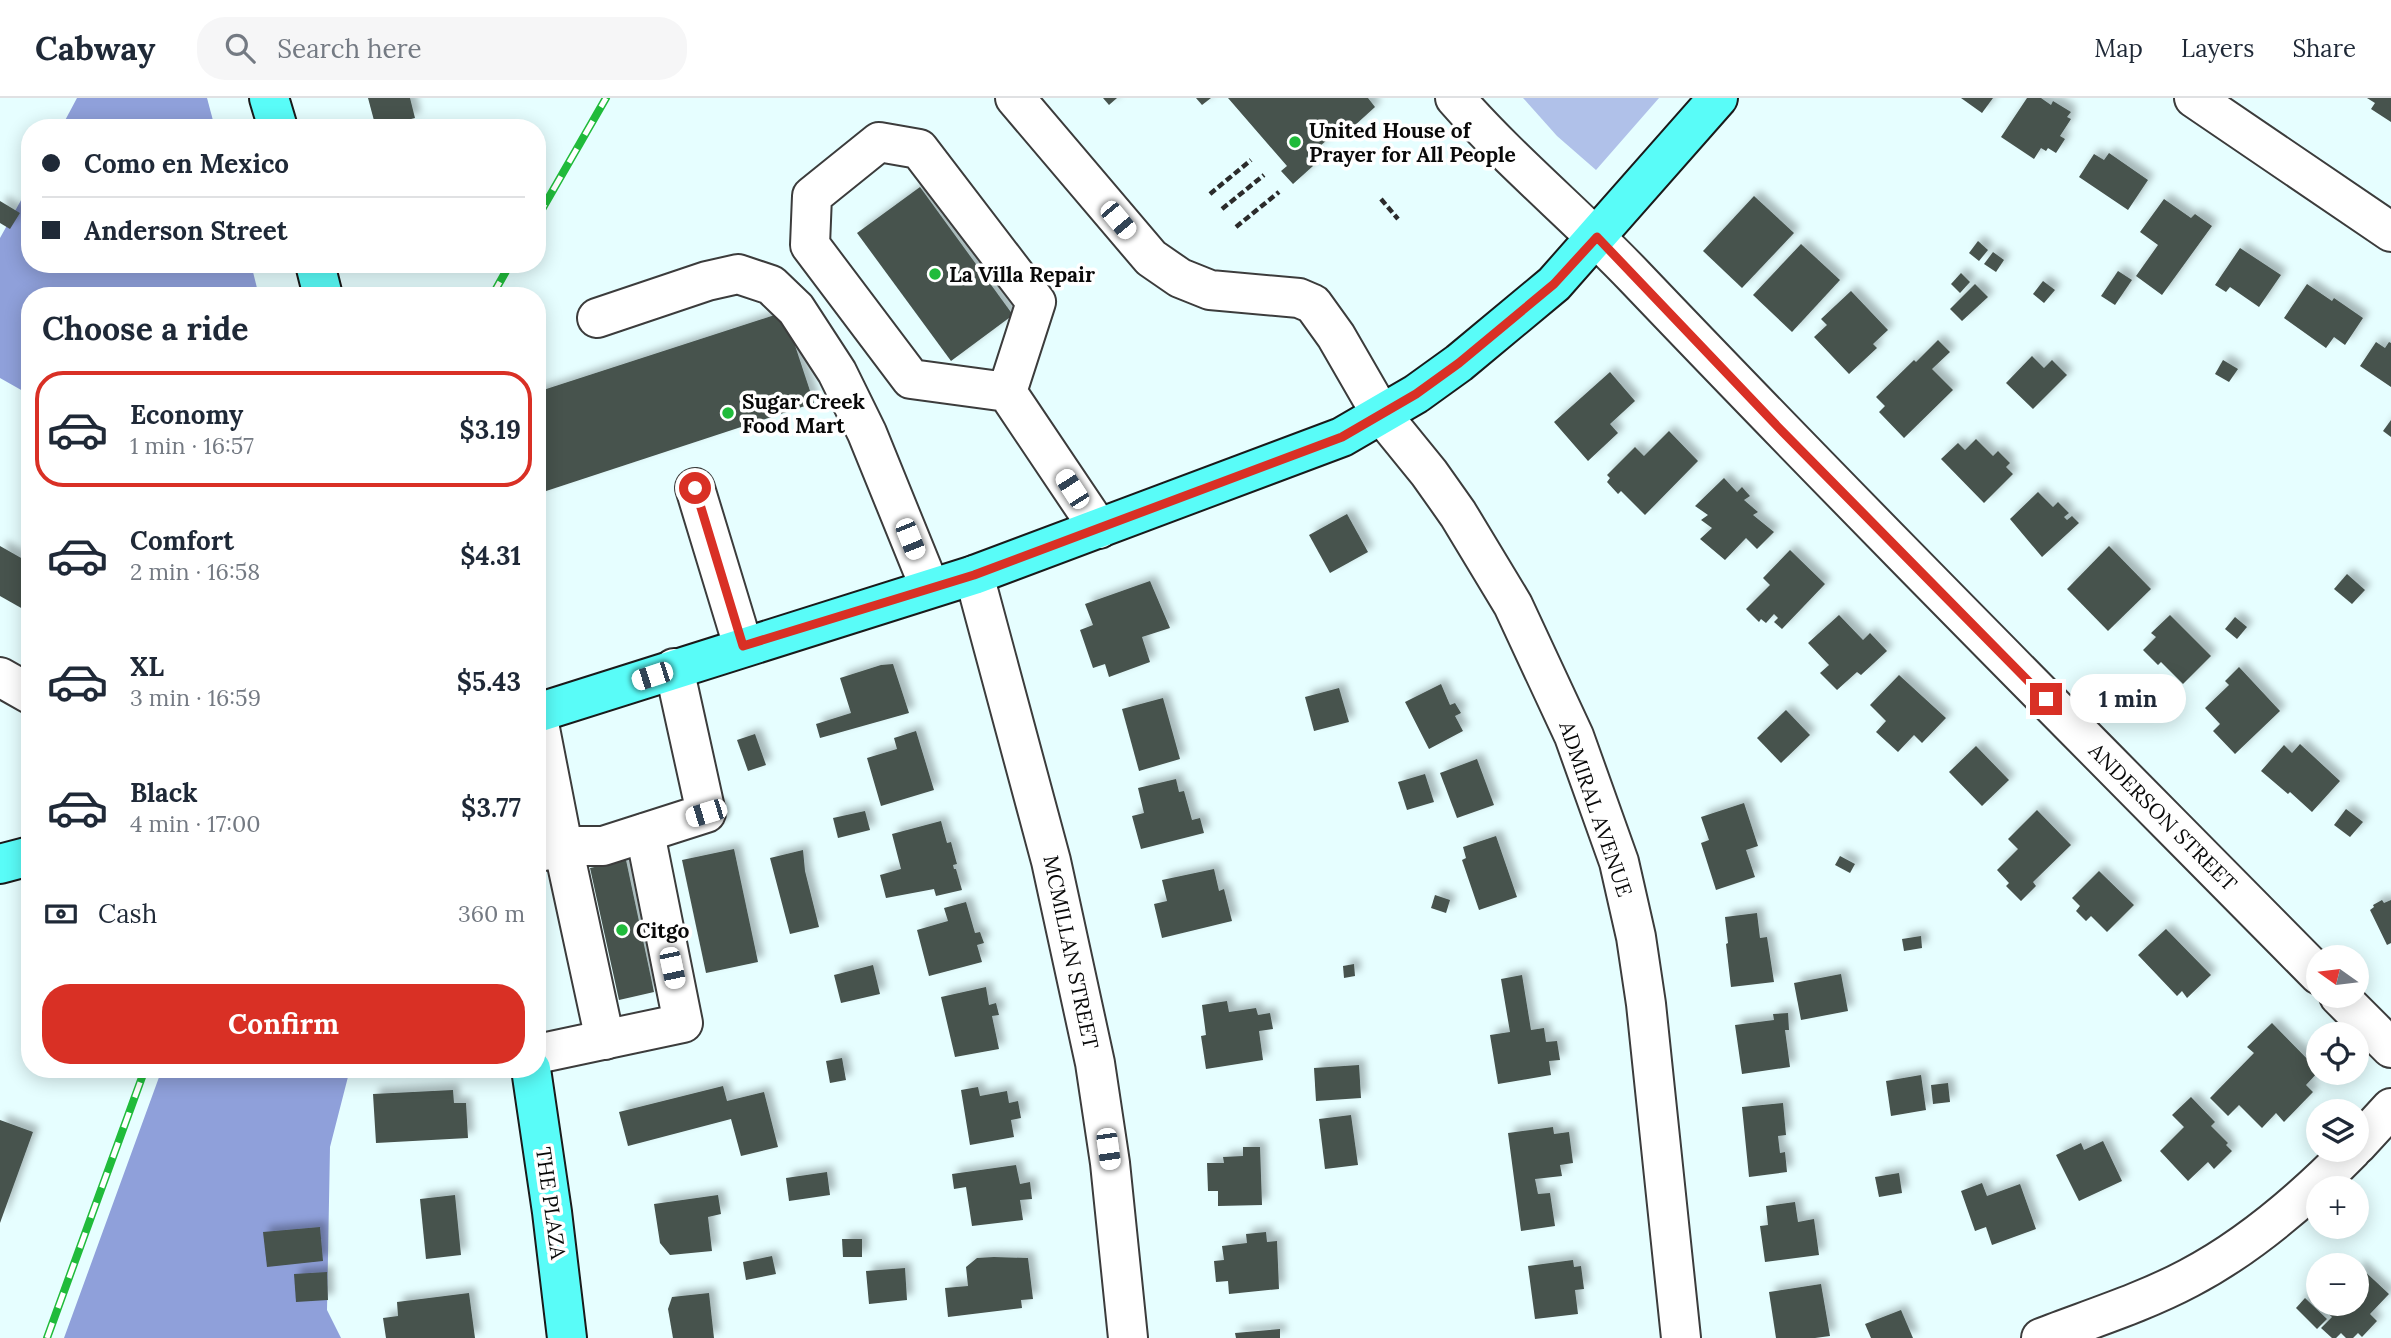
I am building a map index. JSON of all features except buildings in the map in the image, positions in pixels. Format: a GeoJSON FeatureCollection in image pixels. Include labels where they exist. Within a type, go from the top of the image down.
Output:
{"type":"FeatureCollection","features":[{"type":"Feature","properties":{"kind":"main road"},"geometry":{"type":"LineString","coordinates":[[270,98],[276,119]]}},
{"type":"Feature","properties":{"kind":"main road"},"geometry":{"type":"LineString","coordinates":[[546,710],[974,575],[1331,441],[1416,394],[1459,363],[1554,284],[1718,98]]}},
{"type":"Feature","properties":{"kind":"main road"},"geometry":{"type":"LineString","coordinates":[[0,864],[21,858]]}},
{"type":"Feature","properties":{"kind":"main road","name":"THE PLAZA"},"geometry":{"type":"LineString","coordinates":[[532,1078],[567,1338]]}},
{"type":"Feature","properties":{"kind":"street","name":"ADMIRAL AVENUE"},"geometry":{"type":"LineString","coordinates":[[1015,98],[1151,258],[1180,278],[1210,290],[1299,298],[1313,304],[1336,335],[1381,414],[1458,514],[1513,605],[1574,736],[1619,862],[1636,937],[1646,1004],[1681,1338]]}},
{"type":"Feature","properties":{"kind":"street","name":"ANDERSON STREET"},"geometry":{"type":"LineString","coordinates":[[1455,98],[1477,123],[1597,237],[1777,426],[2306,962]]}},
{"type":"Feature","properties":{"kind":"street"},"geometry":{"type":"LineString","coordinates":[[2194,98],[2391,232]]}},
{"type":"Feature","properties":{"kind":"street"},"geometry":{"type":"LineString","coordinates":[[1007,392],[1036,302],[919,149],[878,142],[812,196],[810,244],[911,379],[1007,392],[1099,529]]}},
{"type":"Feature","properties":{"kind":"street"},"geometry":{"type":"LineString","coordinates":[[597,318],[707,281],[738,274],[771,285],[796,309],[837,372],[867,433],[930,588]]}},
{"type":"Feature","properties":{"kind":"street"},"geometry":{"type":"LineString","coordinates":[[695,488],[743,646]]}},
{"type":"Feature","properties":{"kind":"street","name":"MCMILLAN STREET"},"geometry":{"type":"LineString","coordinates":[[974,575],[1048,849],[1093,1054],[1110,1163],[1128,1338]]}},
{"type":"Feature","properties":{"kind":"street"},"geometry":{"type":"LineString","coordinates":[[550,850],[603,846],[706,813],[674,668]]}},
{"type":"Feature","properties":{"kind":"street"},"geometry":{"type":"LineString","coordinates":[[0,677],[21,689]]}},
{"type":"Feature","properties":{"kind":"street"},"geometry":{"type":"LineString","coordinates":[[546,808],[550,850],[605,1040]]}},
{"type":"Feature","properties":{"kind":"street"},"geometry":{"type":"LineString","coordinates":[[546,1052],[683,1023],[645,833]]}},
{"type":"Feature","properties":{"kind":"street"},"geometry":{"type":"LineString","coordinates":[[2351,1008],[2391,1048]]}},
{"type":"Feature","properties":{"kind":"street"},"geometry":{"type":"LineString","coordinates":[[2369,1131],[2391,1108]]}},
{"type":"Feature","properties":{"kind":"street"},"geometry":{"type":"LineString","coordinates":[[2040,1338],[2189,1279],[2246,1244],[2340,1162]]}},
{"type":"Feature","properties":{"kind":"path"},"geometry":{"type":"LineString","coordinates":[[1210,194],[1251,160]]}},
{"type":"Feature","properties":{"kind":"path"},"geometry":{"type":"LineString","coordinates":[[1222,209],[1264,175]]}},
{"type":"Feature","properties":{"kind":"path"},"geometry":{"type":"LineString","coordinates":[[1236,227],[1279,192]]}},
{"type":"Feature","properties":{"kind":"path"},"geometry":{"type":"LineString","coordinates":[[1381,199],[1398,219]]}},
{"type":"Feature","properties":{"kind":"shaded area"},"geometry":{"type":"Polygon","coordinates":[[[77,98],[207,98],[213,119],[66,119],[77,98]]]}},
{"type":"Feature","properties":{"kind":"shaded area"},"geometry":{"type":"Polygon","coordinates":[[[1523,98],[1659,98],[1596,170],[1557,136],[1523,98]]]}},
{"type":"Feature","properties":{"kind":"shaded area"},"geometry":{"type":"Polygon","coordinates":[[[21,200],[21,273],[253,273],[257,287],[21,287],[21,390],[0,378],[0,238],[21,200]]]}},
{"type":"Feature","properties":{"kind":"shaded area"},"geometry":{"type":"Polygon","coordinates":[[[159,1078],[348,1078],[330,1147],[327,1310],[341,1338],[64,1338],[159,1078]]]}},
{"type":"Feature","properties":{"kind":"railway"},"geometry":{"type":"LineString","coordinates":[[546,202],[606,98]]}},
{"type":"Feature","properties":{"kind":"railway"},"geometry":{"type":"LineString","coordinates":[[497,287],[505,273]]}},
{"type":"Feature","properties":{"kind":"railway"},"geometry":{"type":"LineString","coordinates":[[47,1338],[142,1078]]}},
{"type":"Feature","properties":{"kind":"place","name":"United House of Prayer for All People"},"geometry":{"type":"Point","coordinates":[1295,142]}},
{"type":"Feature","properties":{"kind":"place","name":"La Villa Repair"},"geometry":{"type":"Point","coordinates":[935,274]}},
{"type":"Feature","properties":{"kind":"place","name":"Sugar Creek Food Mart"},"geometry":{"type":"Point","coordinates":[728,413]}},
{"type":"Feature","properties":{"kind":"place","name":"Citgo"},"geometry":{"type":"Point","coordinates":[622,930]}},
{"type":"Feature","properties":{"kind":"route"},"geometry":{"type":"LineString","coordinates":[[695,488],[743,646],[974,575],[1342,437],[1416,394],[1459,363],[1554,284],[1597,237],[1777,426],[2046,699]]}}]}
